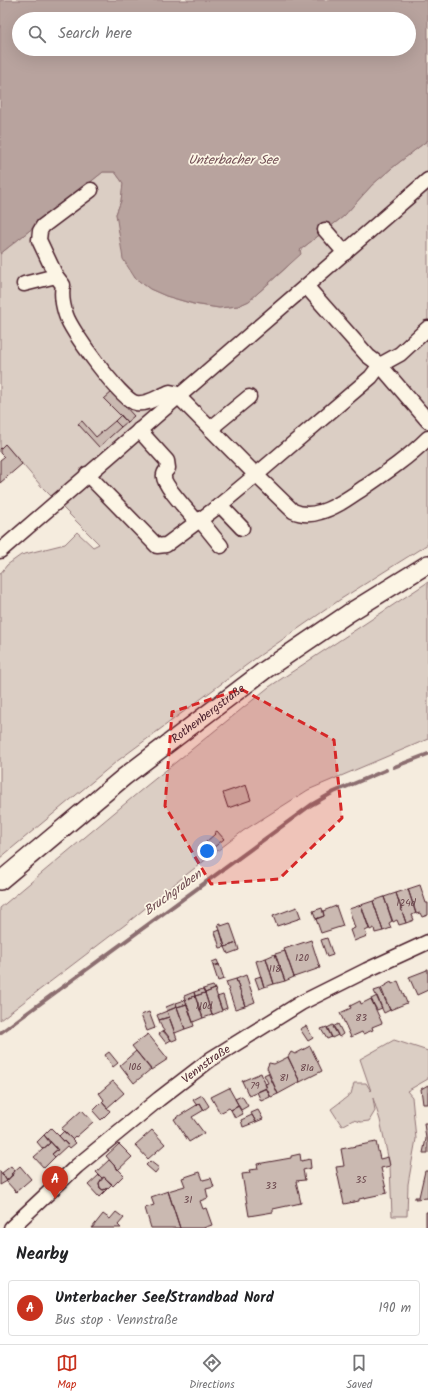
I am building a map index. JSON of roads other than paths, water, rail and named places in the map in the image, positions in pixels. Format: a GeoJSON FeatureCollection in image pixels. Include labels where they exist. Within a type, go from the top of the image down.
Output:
{"type":"FeatureCollection","features":[{"type":"Feature","properties":{"kind":"main road","name":"Rothenbergstraße"},"geometry":{"type":"LineString","coordinates":[[0,881],[124,777],[265,670],[349,613],[428,564]]}},
{"type":"Feature","properties":{"kind":"street"},"geometry":{"type":"LineString","coordinates":[[0,551],[428,180]]}},
{"type":"Feature","properties":{"kind":"street"},"geometry":{"type":"LineString","coordinates":[[91,190],[43,226],[40,231],[39,240],[56,276],[63,286],[62,294],[66,316],[90,355],[124,395],[135,403],[141,403],[150,401],[170,392],[175,393],[293,511],[299,513],[307,514],[320,512],[344,501],[382,475],[419,447],[428,438]]}},
{"type":"Feature","properties":{"kind":"street"},"geometry":{"type":"LineString","coordinates":[[325,230],[344,253]]}},
{"type":"Feature","properties":{"kind":"street"},"geometry":{"type":"LineString","coordinates":[[24,284],[56,276]]}},
{"type":"Feature","properties":{"kind":"street"},"geometry":{"type":"LineString","coordinates":[[306,286],[368,356],[380,365],[428,421]]}},
{"type":"Feature","properties":{"kind":"street"},"geometry":{"type":"LineString","coordinates":[[88,474],[157,546],[166,545],[220,505],[371,377],[380,365],[400,354],[428,328]]}},
{"type":"Feature","properties":{"kind":"street"},"geometry":{"type":"LineString","coordinates":[[210,429],[249,397]]}},
{"type":"Feature","properties":{"kind":"street"},"geometry":{"type":"LineString","coordinates":[[139,430],[167,461],[168,468],[164,473],[164,477],[168,487],[221,546]]}},
{"type":"Feature","properties":{"kind":"street"},"geometry":{"type":"LineString","coordinates":[[220,505],[242,528]]}},
{"type":"Feature","properties":{"kind":"street","name":"Vennstraße"},"geometry":{"type":"LineString","coordinates":[[11,1228],[77,1166],[211,1059],[301,1003],[428,942]]}},
{"type":"Feature","properties":{"kind":"water","name":"Unterbacher See"},"geometry":{"type":"Polygon","coordinates":[[[0,0],[428,0],[428,140],[372,185],[344,216],[300,250],[301,254],[249,301],[238,306],[219,308],[194,304],[166,296],[150,289],[135,278],[123,259],[116,214],[121,201],[123,183],[115,172],[103,172],[0,254],[0,0]]]}},
{"type":"Feature","properties":{"kind":"waterway","name":"Bruchgraben"},"geometry":{"type":"LineString","coordinates":[[394,767],[428,754]]}},
{"type":"Feature","properties":{"kind":"waterway","name":"Bruchgraben"},"geometry":{"type":"LineString","coordinates":[[0,1033],[311,805],[334,792],[386,770]]}},
{"type":"Feature","properties":{"kind":"place","name":"Unterbacher See/Strandbad Nord"},"geometry":{"type":"Point","coordinates":[55,1199]}}]}
